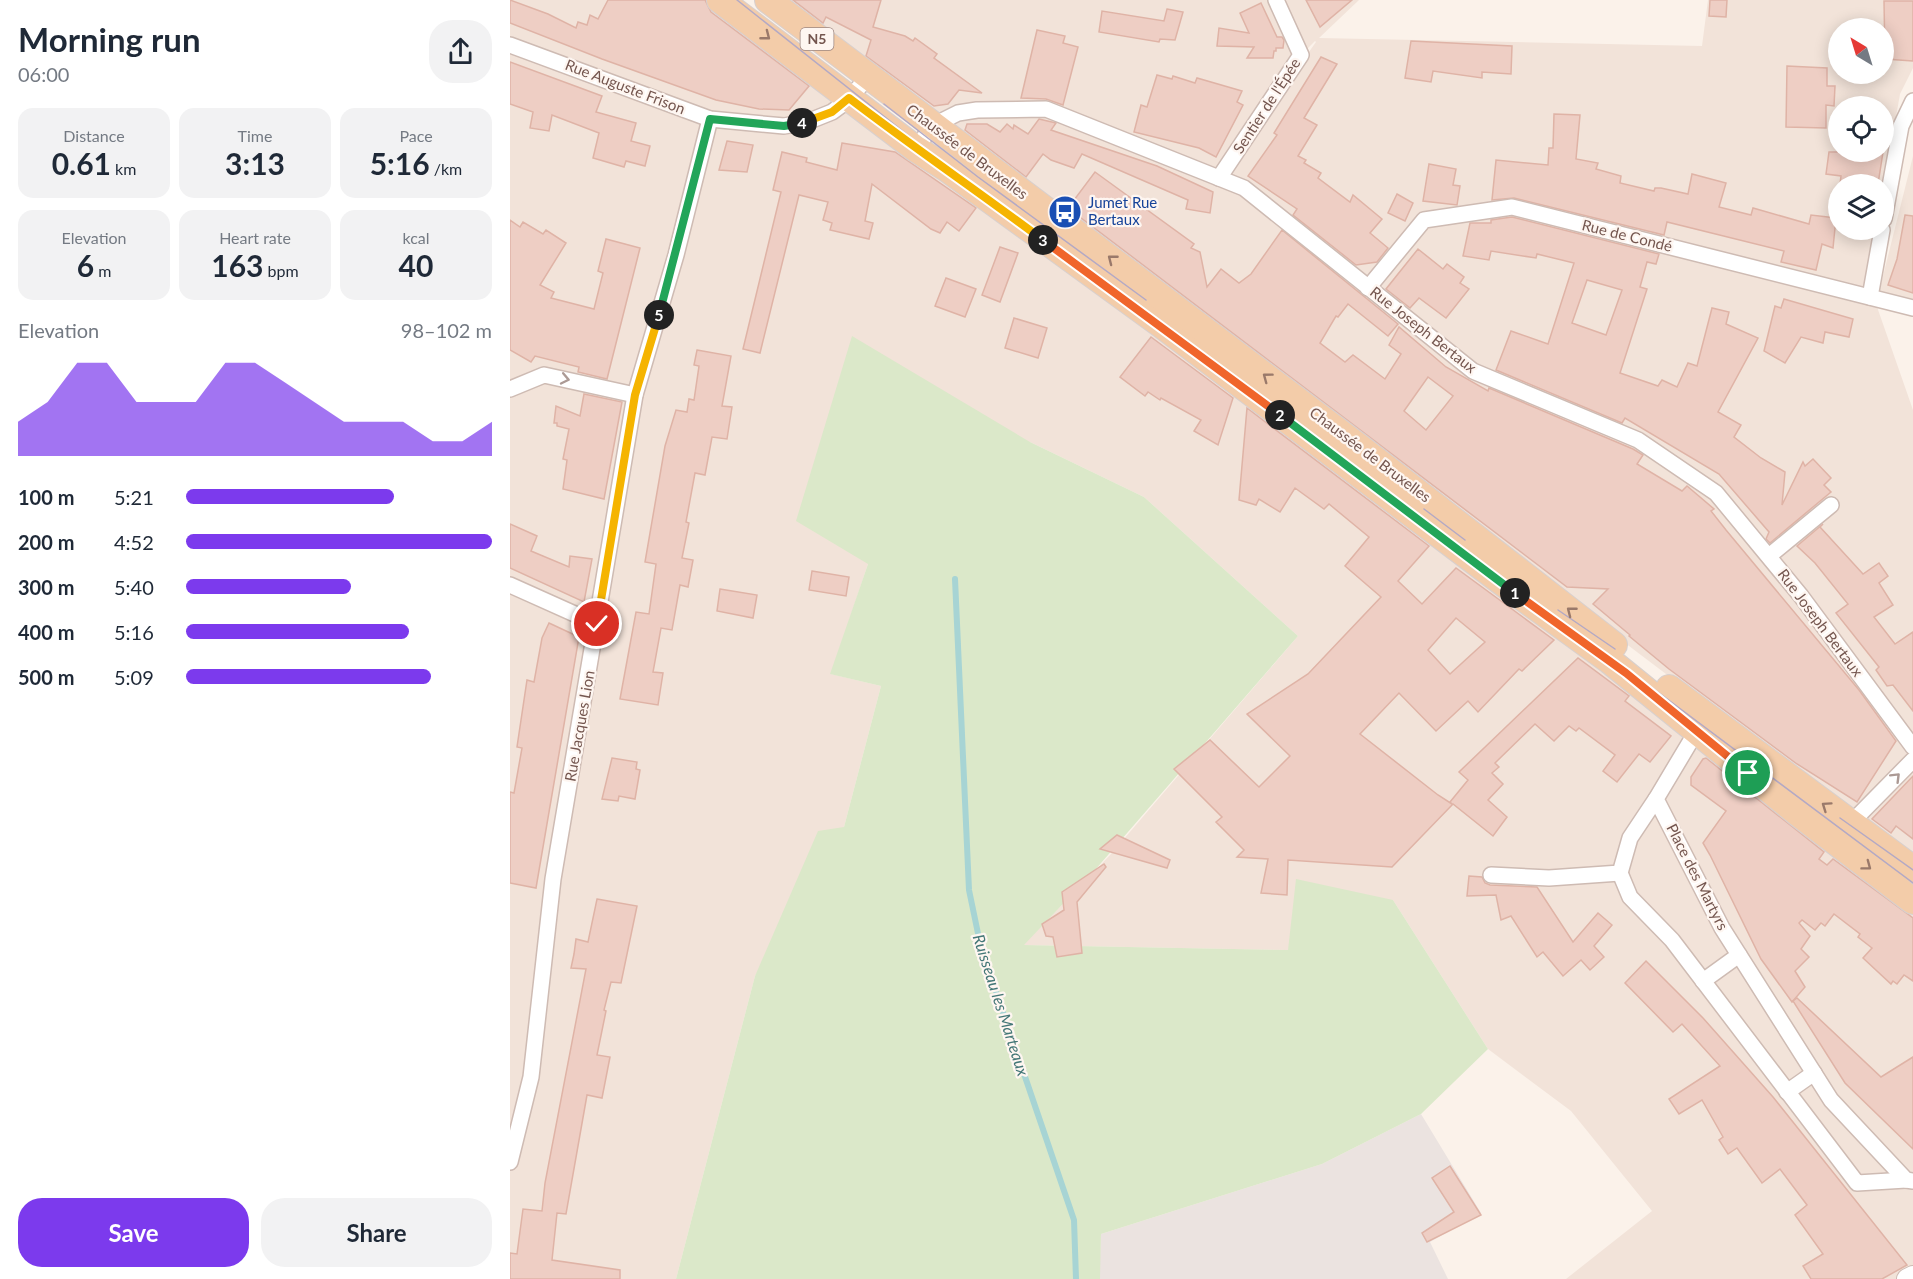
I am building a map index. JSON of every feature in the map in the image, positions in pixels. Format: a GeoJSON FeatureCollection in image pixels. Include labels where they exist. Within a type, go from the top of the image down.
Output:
{"type":"FeatureCollection","features":[{"type":"Feature","properties":{"kind":"main road","name":"Chaussée de Bruxelles"},"geometry":{"type":"LineString","coordinates":[[720,0],[916,149],[946,168],[1163,326],[1492,576],[1610,661],[1696,732],[1913,901]]}},
{"type":"Feature","properties":{"kind":"main road","name":"Chaussée de Bruxelles"},"geometry":{"type":"LineString","coordinates":[[768,0],[1442,510],[1685,701],[1913,869]]}},
{"type":"Feature","properties":{"kind":"street","name":"Sentier de l'Épée"},"geometry":{"type":"LineString","coordinates":[[1219,178],[1301,55],[1276,0]]}},
{"type":"Feature","properties":{"kind":"street","name":"Rue Auguste Frison"},"geometry":{"type":"LineString","coordinates":[[510,45],[710,119],[784,126],[807,122],[832,112],[849,98],[868,77]]}},
{"type":"Feature","properties":{"kind":"street"},"geometry":{"type":"LineString","coordinates":[[1892,174],[1900,126],[1913,101]]}},
{"type":"Feature","properties":{"kind":"street","name":"Rue Joseph Bertaux"},"geometry":{"type":"LineString","coordinates":[[916,149],[932,126],[957,113],[977,110],[1046,110],[1244,188],[1473,371],[1638,440],[1716,493],[1801,596],[1913,747]]}},
{"type":"Feature","properties":{"kind":"street","name":"Rue Jacques Lion"},"geometry":{"type":"LineString","coordinates":[[510,1162],[531,1077],[554,879],[635,395],[676,255],[710,119]]}},
{"type":"Feature","properties":{"kind":"street","name":"Rue de Condé"},"geometry":{"type":"LineString","coordinates":[[1368,288],[1424,220],[1512,207],[1913,308]]}},
{"type":"Feature","properties":{"kind":"street"},"geometry":{"type":"LineString","coordinates":[[1870,297],[1880,240]]}},
{"type":"Feature","properties":{"kind":"street"},"geometry":{"type":"LineString","coordinates":[[510,389],[544,375],[635,395]]}},
{"type":"Feature","properties":{"kind":"street"},"geometry":{"type":"LineString","coordinates":[[1769,556],[1831,505]]}},
{"type":"Feature","properties":{"kind":"street"},"geometry":{"type":"LineString","coordinates":[[510,585],[597,624]]}},
{"type":"Feature","properties":{"kind":"street","name":"Place des Martyrs"},"geometry":{"type":"LineString","coordinates":[[1696,732],[1630,838],[1620,873],[1630,897],[1672,940],[1857,1183],[1910,1181]]}},
{"type":"Feature","properties":{"kind":"street"},"geometry":{"type":"LineString","coordinates":[[1851,823],[1913,760]]}},
{"type":"Feature","properties":{"kind":"street","name":"Place des Martyrs"},"geometry":{"type":"LineString","coordinates":[[1656,799],[1722,928],[1831,1100],[1910,1181]]}},
{"type":"Feature","properties":{"kind":"street"},"geometry":{"type":"LineString","coordinates":[[1491,875],[1549,878],[1620,873]]}},
{"type":"Feature","properties":{"kind":"street"},"geometry":{"type":"LineString","coordinates":[[1703,981],[1739,955]]}},
{"type":"Feature","properties":{"kind":"street"},"geometry":{"type":"LineString","coordinates":[[1787,1092],[1815,1073]]}},
{"type":"Feature","properties":{"kind":"street"},"geometry":{"type":"LineString","coordinates":[[1907,1279],[1913,1276]]}},
{"type":"Feature","properties":{"kind":"shaded area"},"geometry":{"type":"Polygon","coordinates":[[[510,0],[710,0],[1913,901],[1913,1279],[1566,1279],[1652,1211],[1571,1111],[1488,1049],[1393,900],[1288,950],[1023,945],[1111,854],[1298,636],[1144,497],[1030,442],[868,564],[831,674],[881,686],[844,827],[755,976],[676,1279],[510,1279],[510,0]]]}},
{"type":"Feature","properties":{"kind":"shaded area"},"geometry":{"type":"Polygon","coordinates":[[[783,0],[1359,0],[1319,38],[1702,46],[1708,0],[1913,0],[1913,68],[1900,94],[1894,128],[1894,96],[1828,96],[1828,162],[1888,162],[1886,174],[1828,174],[1828,240],[1874,240],[1868,281],[1913,410],[1913,861],[953,134],[783,0]],[[1316,42],[1301,55],[1235,156],[1316,42]]]}},
{"type":"Feature","properties":{"kind":"shaded area"},"geometry":{"type":"Polygon","coordinates":[[[1913,156],[1913,300],[1879,292],[1892,240],[1894,240],[1913,156]]]}},
{"type":"Feature","properties":{"kind":"shaded area"},"geometry":{"type":"Polygon","coordinates":[[[1421,1114],[1481,1213],[1430,1242],[1448,1279],[1099,1279],[1101,1234],[1322,1164],[1421,1114]]]}},
{"type":"Feature","properties":{"kind":"green space"},"geometry":{"type":"Polygon","coordinates":[[[852,336],[1030,442],[1144,497],[1298,636],[1095,870],[1024,945],[1288,950],[1296,879],[1393,900],[1488,1049],[1421,1114],[1322,1164],[1101,1234],[1100,1279],[676,1279],[755,976],[818,831],[844,827],[881,686],[830,674],[868,564],[796,521],[852,336]]]}},
{"type":"Feature","properties":{"kind":"building"},"geometry":{"type":"Polygon","coordinates":[[[510,0],[548,14],[576,28],[578,22],[587,25],[590,15],[598,19],[608,0],[705,0],[711,12],[809,86],[789,110],[759,109],[716,100],[510,23],[510,0]]]}},
{"type":"Feature","properties":{"kind":"building"},"geometry":{"type":"Polygon","coordinates":[[[793,0],[881,0],[873,27],[905,36],[913,41],[915,38],[937,54],[934,58],[982,93],[959,90],[948,104],[934,106],[866,56],[871,40],[826,17],[823,23],[793,0]]]}},
{"type":"Feature","properties":{"kind":"building"},"geometry":{"type":"Polygon","coordinates":[[[1306,0],[1352,0],[1320,27],[1306,0]]]}},
{"type":"Feature","properties":{"kind":"building"},"geometry":{"type":"Polygon","coordinates":[[[1710,0],[1727,0],[1726,17],[1709,16],[1710,0]]]}},
{"type":"Feature","properties":{"kind":"building"},"geometry":{"type":"Polygon","coordinates":[[[1884,1],[1913,1],[1913,61],[1894,60],[1894,18],[1884,18],[1884,1]]]}},
{"type":"Feature","properties":{"kind":"building"},"geometry":{"type":"Polygon","coordinates":[[[1261,3],[1277,37],[1282,37],[1284,40],[1283,48],[1276,48],[1273,58],[1247,58],[1254,47],[1217,46],[1219,28],[1249,33],[1240,13],[1261,3]]]}},
{"type":"Feature","properties":{"kind":"building"},"geometry":{"type":"Polygon","coordinates":[[[1167,9],[1183,12],[1175,40],[1160,39],[1159,42],[1099,32],[1102,11],[1164,21],[1167,9]]]}},
{"type":"Feature","properties":{"kind":"building"},"geometry":{"type":"Polygon","coordinates":[[[1037,30],[1065,36],[1063,43],[1078,47],[1063,105],[1046,99],[1021,98],[1037,30]]]}},
{"type":"Feature","properties":{"kind":"building"},"geometry":{"type":"Polygon","coordinates":[[[1411,41],[1512,46],[1511,74],[1482,72],[1482,78],[1433,71],[1431,82],[1405,78],[1411,41]]]}},
{"type":"Feature","properties":{"kind":"building"},"geometry":{"type":"Polygon","coordinates":[[[1321,57],[1337,64],[1304,118],[1317,125],[1298,156],[1306,160],[1304,163],[1321,173],[1318,178],[1350,202],[1353,195],[1382,219],[1370,233],[1388,248],[1377,262],[1356,265],[1293,215],[1297,209],[1248,176],[1277,135],[1274,133],[1321,57]]]}},
{"type":"Feature","properties":{"kind":"building"},"geometry":{"type":"Polygon","coordinates":[[[510,62],[602,96],[596,112],[636,123],[631,141],[650,146],[645,166],[626,161],[624,167],[593,158],[599,133],[552,115],[549,131],[530,128],[533,112],[510,104],[510,62]]]}},
{"type":"Feature","properties":{"kind":"building"},"geometry":{"type":"Polygon","coordinates":[[[1787,66],[1827,68],[1827,86],[1835,86],[1834,96],[1828,96],[1828,105],[1826,105],[1826,128],[1786,127],[1787,66]]]}},
{"type":"Feature","properties":{"kind":"building"},"geometry":{"type":"Polygon","coordinates":[[[1157,75],[1172,79],[1173,76],[1195,83],[1197,78],[1242,91],[1237,102],[1243,105],[1216,157],[1199,148],[1134,132],[1141,105],[1147,107],[1157,75]]]}},
{"type":"Feature","properties":{"kind":"building"},"geometry":{"type":"Polygon","coordinates":[[[1554,114],[1580,115],[1576,159],[1598,163],[1596,169],[1621,176],[1620,183],[1654,191],[1655,188],[1661,188],[1688,194],[1692,174],[1726,183],[1719,207],[1751,215],[1753,208],[1809,224],[1811,215],[1828,217],[1828,240],[1834,240],[1833,248],[1822,244],[1816,270],[1781,262],[1784,251],[1667,222],[1664,235],[1514,198],[1492,200],[1496,160],[1548,165],[1549,148],[1553,148],[1554,114]]]}},
{"type":"Feature","properties":{"kind":"building"},"geometry":{"type":"Polygon","coordinates":[[[1039,119],[1056,123],[1051,130],[1157,166],[1213,192],[1210,213],[1186,209],[1188,200],[1082,154],[1074,168],[1051,160],[1043,154],[1026,177],[965,130],[967,124],[987,124],[1000,132],[1007,124],[1013,129],[1014,125],[1028,134],[1039,119]]]}},
{"type":"Feature","properties":{"kind":"building"},"geometry":{"type":"Polygon","coordinates":[[[727,141],[753,145],[747,172],[719,170],[727,141]]]}},
{"type":"Feature","properties":{"kind":"building"},"geometry":{"type":"Polygon","coordinates":[[[842,143],[895,152],[976,208],[959,231],[947,222],[940,233],[931,229],[872,184],[865,221],[873,223],[869,239],[830,230],[832,223],[823,220],[828,202],[799,195],[760,353],[743,349],[781,192],[773,190],[782,152],[807,158],[806,162],[837,170],[842,143]]]}},
{"type":"Feature","properties":{"kind":"building"},"geometry":{"type":"Polygon","coordinates":[[[1828,159],[1828,162],[1881,162],[1880,174],[1826,174],[1828,159]]]}},
{"type":"Feature","properties":{"kind":"building"},"geometry":{"type":"Polygon","coordinates":[[[1429,164],[1456,169],[1453,185],[1460,186],[1457,205],[1423,201],[1429,164]]]}},
{"type":"Feature","properties":{"kind":"building"},"geometry":{"type":"Polygon","coordinates":[[[1095,172],[1194,244],[1191,248],[1200,252],[1207,287],[1221,269],[1239,283],[1251,274],[1282,230],[1398,324],[1388,336],[1348,304],[1338,317],[1336,316],[1320,343],[1345,362],[1353,355],[1385,379],[1401,354],[1389,345],[1399,327],[1446,367],[1488,391],[1489,388],[1633,449],[1643,455],[1637,464],[1682,491],[1687,486],[1714,509],[1711,511],[1859,690],[1896,741],[1857,802],[1797,764],[1669,669],[1629,636],[1593,604],[1608,589],[1567,587],[1068,208],[1095,172]],[[1428,377],[1404,411],[1426,430],[1453,396],[1428,377]]]}},
{"type":"Feature","properties":{"kind":"building"},"geometry":{"type":"Polygon","coordinates":[[[1397,194],[1413,203],[1405,221],[1388,213],[1397,194]]]}},
{"type":"Feature","properties":{"kind":"building"},"geometry":{"type":"Polygon","coordinates":[[[1905,215],[1913,216],[1913,293],[1888,285],[1897,259],[1905,215]]]}},
{"type":"Feature","properties":{"kind":"building"},"geometry":{"type":"Polygon","coordinates":[[[1512,217],[1659,254],[1656,264],[1647,262],[1640,287],[1647,289],[1620,373],[1658,386],[1662,380],[1677,387],[1688,363],[1697,366],[1712,308],[1729,312],[1726,324],[1758,338],[1718,412],[1741,425],[1734,437],[1761,458],[1785,472],[1782,505],[1803,462],[1805,466],[1813,459],[1831,478],[1824,485],[1831,492],[1770,543],[1766,539],[1769,532],[1719,474],[1625,418],[1622,423],[1496,370],[1511,331],[1548,344],[1574,263],[1537,254],[1536,258],[1491,251],[1489,260],[1463,256],[1470,223],[1491,223],[1491,220],[1512,217]],[[1587,280],[1572,323],[1606,335],[1622,290],[1587,280]]]}},
{"type":"Feature","properties":{"kind":"building"},"geometry":{"type":"Polygon","coordinates":[[[510,220],[520,227],[523,222],[543,234],[546,230],[566,243],[540,285],[554,292],[551,298],[594,309],[603,273],[598,271],[606,239],[640,248],[607,379],[578,372],[579,367],[535,356],[531,362],[510,350],[510,220]]]}},
{"type":"Feature","properties":{"kind":"building"},"geometry":{"type":"Polygon","coordinates":[[[1000,247],[1018,253],[1000,302],[982,295],[1000,247]]]}},
{"type":"Feature","properties":{"kind":"building"},"geometry":{"type":"Polygon","coordinates":[[[1418,249],[1443,269],[1447,264],[1464,277],[1460,283],[1469,289],[1446,318],[1419,298],[1410,308],[1386,289],[1418,249]]]}},
{"type":"Feature","properties":{"kind":"building"},"geometry":{"type":"Polygon","coordinates":[[[946,278],[976,289],[965,317],[935,306],[946,278]]]}},
{"type":"Feature","properties":{"kind":"building"},"geometry":{"type":"Polygon","coordinates":[[[1784,299],[1853,319],[1849,337],[1825,332],[1823,343],[1801,337],[1785,363],[1764,351],[1775,306],[1781,308],[1784,299]]]}},
{"type":"Feature","properties":{"kind":"building"},"geometry":{"type":"Polygon","coordinates":[[[1014,318],[1047,328],[1038,358],[1005,348],[1014,318]]]}},
{"type":"Feature","properties":{"kind":"building"},"geometry":{"type":"Polygon","coordinates":[[[1151,337],[1233,398],[1218,445],[1194,431],[1201,420],[1148,392],[1145,396],[1120,377],[1151,337]]]}},
{"type":"Feature","properties":{"kind":"building"},"geometry":{"type":"Polygon","coordinates":[[[697,350],[731,356],[722,406],[732,407],[727,439],[712,437],[705,475],[695,473],[682,558],[693,560],[688,587],[680,585],[672,630],[661,628],[653,672],[663,673],[658,705],[620,699],[636,612],[649,614],[656,564],[645,562],[665,446],[676,410],[687,412],[689,399],[694,400],[699,366],[694,365],[697,350]]]}},
{"type":"Feature","properties":{"kind":"building"},"geometry":{"type":"Polygon","coordinates":[[[584,394],[622,402],[604,499],[563,489],[567,460],[563,459],[569,429],[554,423],[556,406],[580,416],[584,394]]]}},
{"type":"Feature","properties":{"kind":"building"},"geometry":{"type":"Polygon","coordinates":[[[1247,408],[1429,546],[1398,581],[1422,604],[1456,568],[1554,640],[1522,671],[1519,669],[1478,712],[1468,701],[1436,731],[1399,693],[1360,734],[1452,804],[1450,802],[1468,780],[1459,772],[1578,658],[1629,696],[1625,701],[1671,736],[1650,762],[1639,754],[1617,782],[1603,771],[1615,755],[1579,728],[1576,731],[1569,726],[1554,741],[1535,724],[1495,763],[1499,767],[1492,773],[1503,784],[1488,800],[1507,817],[1493,836],[1453,804],[1392,867],[1288,860],[1287,895],[1261,893],[1268,859],[1237,857],[1244,850],[1216,822],[1222,817],[1174,769],[1210,740],[1259,787],[1290,756],[1247,714],[1308,674],[1381,597],[1345,566],[1369,537],[1329,504],[1324,509],[1295,488],[1280,512],[1259,499],[1256,505],[1239,500],[1247,408]],[[1456,618],[1428,650],[1450,674],[1485,642],[1456,618]]]}},
{"type":"Feature","properties":{"kind":"building"},"geometry":{"type":"Polygon","coordinates":[[[510,524],[537,536],[531,551],[569,567],[570,556],[592,559],[584,602],[510,568],[510,524]]]}},
{"type":"Feature","properties":{"kind":"building"},"geometry":{"type":"Polygon","coordinates":[[[1823,524],[1820,527],[1863,574],[1879,563],[1888,576],[1879,583],[1893,605],[1874,617],[1895,644],[1913,632],[1913,711],[1893,685],[1887,686],[1876,670],[1879,667],[1836,613],[1848,604],[1815,563],[1797,546],[1823,524]]]}},
{"type":"Feature","properties":{"kind":"building"},"geometry":{"type":"Polygon","coordinates":[[[812,571],[849,577],[846,596],[809,590],[812,571]]]}},
{"type":"Feature","properties":{"kind":"building"},"geometry":{"type":"Polygon","coordinates":[[[720,589],[757,595],[753,618],[717,611],[720,589]]]}},
{"type":"Feature","properties":{"kind":"building"},"geometry":{"type":"Polygon","coordinates":[[[549,623],[579,637],[536,888],[510,883],[510,792],[514,793],[522,748],[517,747],[527,680],[534,682],[542,638],[549,623]]]}},
{"type":"Feature","properties":{"kind":"building"},"geometry":{"type":"Polygon","coordinates":[[[612,758],[637,762],[636,769],[640,770],[635,799],[619,796],[618,801],[602,799],[612,758]]]}},
{"type":"Feature","properties":{"kind":"building"},"geometry":{"type":"Polygon","coordinates":[[[1706,758],[1824,852],[1819,859],[1827,865],[1833,859],[1913,918],[1913,981],[1904,975],[1897,984],[1893,981],[1891,984],[1863,958],[1872,948],[1858,937],[1860,934],[1834,914],[1825,926],[1821,923],[1815,930],[1802,920],[1799,923],[1810,936],[1801,949],[1809,957],[1795,971],[1805,987],[1792,1002],[1761,959],[1703,843],[1726,811],[1691,785],[1691,777],[1706,758]]]}},
{"type":"Feature","properties":{"kind":"building"},"geometry":{"type":"Polygon","coordinates":[[[1913,776],[1913,839],[1896,826],[1891,833],[1872,819],[1913,776]]]}},
{"type":"Feature","properties":{"kind":"building"},"geometry":{"type":"Polygon","coordinates":[[[1117,835],[1170,860],[1167,868],[1100,849],[1117,835]]]}},
{"type":"Feature","properties":{"kind":"building"},"geometry":{"type":"Polygon","coordinates":[[[1104,864],[1106,867],[1077,902],[1082,953],[1057,957],[1053,937],[1046,936],[1042,924],[1064,910],[1062,892],[1104,864]]]}},
{"type":"Feature","properties":{"kind":"building"},"geometry":{"type":"Polygon","coordinates":[[[1469,876],[1482,877],[1485,883],[1490,885],[1537,887],[1573,942],[1598,913],[1612,925],[1594,946],[1604,957],[1590,970],[1581,960],[1563,976],[1543,952],[1537,957],[1511,916],[1501,920],[1496,895],[1467,896],[1469,876]]]}},
{"type":"Feature","properties":{"kind":"building"},"geometry":{"type":"Polygon","coordinates":[[[597,899],[637,906],[621,983],[611,982],[604,1010],[606,1011],[597,1055],[610,1057],[602,1098],[587,1095],[566,1214],[557,1213],[552,1260],[620,1270],[620,1279],[510,1279],[510,1253],[517,1254],[523,1209],[542,1211],[545,1183],[586,969],[571,968],[576,939],[588,942],[597,899]]]}},
{"type":"Feature","properties":{"kind":"building"},"geometry":{"type":"Polygon","coordinates":[[[1646,961],[1703,1018],[1773,1097],[1907,1265],[1882,1279],[1811,1279],[1803,1266],[1823,1254],[1795,1215],[1807,1205],[1780,1169],[1762,1183],[1737,1148],[1728,1154],[1719,1140],[1723,1137],[1702,1100],[1679,1114],[1669,1099],[1720,1066],[1682,1024],[1673,1032],[1625,983],[1646,961]]]}},
{"type":"Feature","properties":{"kind":"building"},"geometry":{"type":"Polygon","coordinates":[[[1797,998],[1881,1077],[1913,1057],[1913,1149],[1845,1083],[1793,1001],[1797,998]]]}},
{"type":"Feature","properties":{"kind":"building"},"geometry":{"type":"Polygon","coordinates":[[[1450,1166],[1481,1215],[1427,1242],[1422,1233],[1454,1212],[1432,1178],[1450,1166]]]}},
{"type":"Feature","properties":{"kind":"waterway","name":"Ruisseau les Marteaux"},"geometry":{"type":"LineString","coordinates":[[955,579],[969,890],[981,948],[1074,1220],[1076,1279]]}},
{"type":"Feature","properties":{"kind":"tram line"},"geometry":{"type":"LineString","coordinates":[[737,0],[919,144],[1087,270],[1164,323],[1551,616],[1611,657],[1913,883]]}},
{"type":"Feature","properties":{"kind":"tram line"},"geometry":{"type":"LineString","coordinates":[[884,104],[978,177],[1146,300]]}},
{"type":"Feature","properties":{"kind":"tram line"},"geometry":{"type":"LineString","coordinates":[[1424,509],[1465,540]]}},
{"type":"Feature","properties":{"kind":"tram line"},"geometry":{"type":"LineString","coordinates":[[1558,610],[1615,649]]}},
{"type":"Feature","properties":{"kind":"tram line"},"geometry":{"type":"LineString","coordinates":[[1840,818],[1913,870]]}},
{"type":"Feature","properties":{"kind":"place","name":"Jumet Rue Bertaux"},"geometry":{"type":"Point","coordinates":[1065,212]}},
{"type":"Feature","properties":{"kind":"route"},"geometry":{"type":"LineString","coordinates":[[597,624],[635,395],[676,255],[710,119],[784,126],[807,122],[832,112],[849,98],[916,149],[946,168],[1163,326],[1573,636],[1626,673],[1748,773]]}}]}
